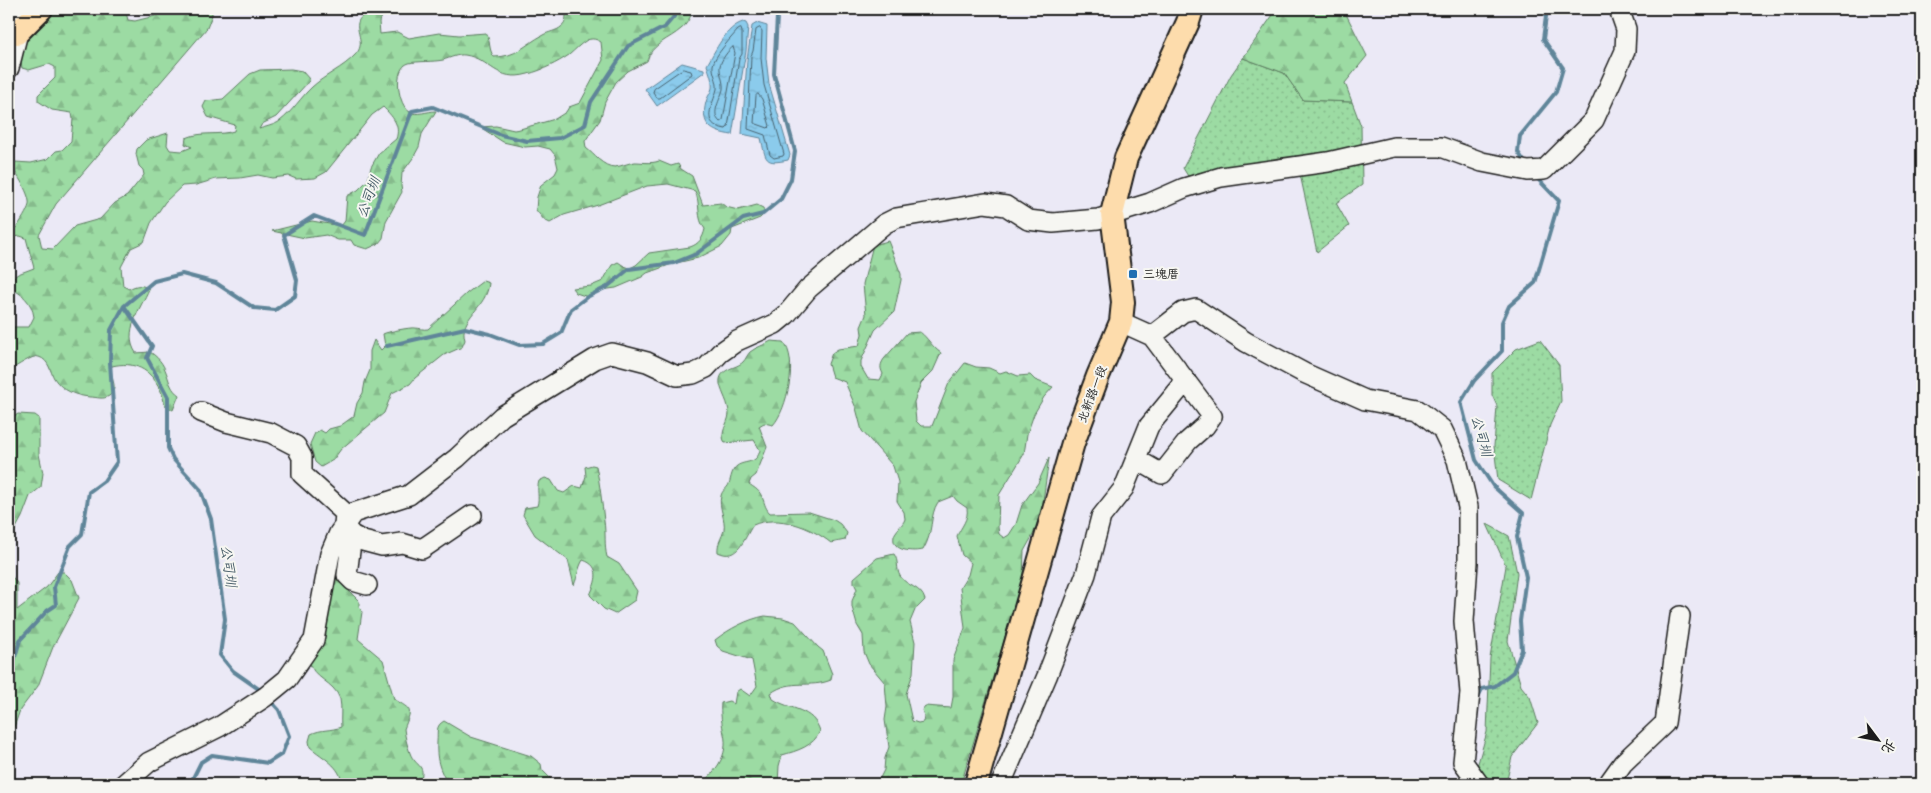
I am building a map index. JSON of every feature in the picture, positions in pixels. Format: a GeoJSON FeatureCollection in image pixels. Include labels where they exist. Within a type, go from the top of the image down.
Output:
{"type":"FeatureCollection","features":[{"type":"Feature","properties":{"kind":"main road"},"geometry":{"type":"LineString","coordinates":[[15,9],[18,33]]}},
{"type":"Feature","properties":{"kind":"main road"},"geometry":{"type":"LineString","coordinates":[[18,33],[41,9]]}},
{"type":"Feature","properties":{"kind":"main road","name":"北新路一段"},"geometry":{"type":"LineString","coordinates":[[976,784],[1073,442],[1121,322],[1123,302],[1112,214],[1126,158],[1188,22],[1192,9]]}},
{"type":"Feature","properties":{"kind":"street"},"geometry":{"type":"LineString","coordinates":[[9,68],[24,9]]}},
{"type":"Feature","properties":{"kind":"street"},"geometry":{"type":"LineString","coordinates":[[124,784],[149,762],[219,727],[269,694],[287,679],[314,640],[330,554],[348,531],[353,513],[409,495],[457,458],[502,416],[595,358],[612,353],[647,362],[677,376],[693,374],[706,368],[720,353],[737,341],[775,324],[786,315],[808,289],[884,224],[896,218],[985,203],[1006,206],[1028,220],[1053,223],[1098,219],[1150,203],[1184,188],[1221,177],[1328,162],[1394,147],[1441,147],[1482,162],[1528,171],[1544,170],[1594,120],[1625,51],[1626,29],[1620,9]]}},
{"type":"Feature","properties":{"kind":"street"},"geometry":{"type":"LineString","coordinates":[[1152,336],[1182,312],[1196,309],[1246,342],[1304,374],[1365,400],[1418,410],[1442,429],[1457,460],[1468,507],[1468,562],[1464,621],[1470,693],[1463,762],[1479,784]]}},
{"type":"Feature","properties":{"kind":"street"},"geometry":{"type":"LineString","coordinates":[[1121,322],[1152,336],[1212,416],[1205,426],[1188,441],[1162,474],[1136,459]]}},
{"type":"Feature","properties":{"kind":"street"},"geometry":{"type":"LineString","coordinates":[[1001,784],[1047,676],[1086,574],[1101,517],[1124,488],[1149,426],[1186,381]]}},
{"type":"Feature","properties":{"kind":"street"},"geometry":{"type":"LineString","coordinates":[[201,412],[226,422],[271,433],[296,446],[302,457],[302,474],[345,513],[348,531],[347,575],[353,581],[368,584]]}},
{"type":"Feature","properties":{"kind":"street"},"geometry":{"type":"LineString","coordinates":[[348,531],[363,541],[382,546],[402,543],[422,549],[472,515]]}},
{"type":"Feature","properties":{"kind":"street"},"geometry":{"type":"LineString","coordinates":[[1608,784],[1623,763],[1665,723],[1680,616]]}},
{"type":"Feature","properties":{"kind":"green space"},"geometry":{"type":"Polygon","coordinates":[[[48,9],[125,9],[128,20],[135,21],[155,16],[160,9],[212,10],[212,15],[207,28],[56,204],[39,235],[42,248],[53,249],[75,226],[100,219],[115,203],[127,196],[144,175],[136,154],[137,149],[146,140],[168,133],[167,145],[170,150],[182,151],[192,147],[185,144],[186,138],[234,131],[235,125],[208,117],[203,107],[206,101],[223,99],[250,74],[260,70],[291,69],[302,71],[310,80],[276,117],[262,124],[259,129],[280,121],[312,87],[355,55],[360,42],[358,23],[361,17],[384,9],[379,22],[380,34],[397,32],[409,38],[439,33],[459,35],[486,33],[494,57],[515,53],[543,35],[563,26],[566,9],[694,9],[689,20],[677,33],[652,50],[647,61],[628,71],[616,82],[605,102],[600,120],[585,141],[586,148],[603,163],[615,167],[635,162],[650,163],[659,161],[671,166],[678,164],[681,169],[692,176],[703,205],[721,203],[726,207],[738,210],[757,205],[763,208],[765,213],[760,218],[732,229],[731,235],[722,246],[698,258],[672,264],[647,273],[616,288],[601,290],[588,297],[576,293],[572,288],[591,286],[603,281],[612,265],[618,262],[630,268],[649,253],[693,246],[700,240],[705,229],[700,220],[695,191],[668,184],[647,186],[598,205],[564,215],[550,223],[544,220],[536,210],[537,197],[541,185],[555,174],[558,168],[555,155],[550,149],[538,146],[525,147],[503,142],[480,127],[496,126],[514,130],[520,129],[555,119],[566,112],[569,107],[580,103],[603,60],[601,42],[594,39],[587,40],[569,55],[555,63],[534,72],[517,76],[501,73],[474,57],[465,55],[439,61],[409,63],[400,72],[399,87],[402,103],[413,113],[436,111],[422,134],[419,147],[413,158],[402,173],[402,192],[386,221],[383,238],[378,244],[367,249],[354,245],[351,240],[338,240],[326,235],[305,238],[272,231],[312,221],[341,226],[345,221],[347,196],[358,190],[368,180],[371,167],[379,153],[396,139],[396,125],[383,107],[372,115],[326,172],[315,178],[296,179],[289,176],[272,178],[258,175],[216,179],[196,185],[182,186],[165,202],[151,223],[144,242],[131,248],[121,267],[123,286],[129,289],[141,286],[149,289],[134,320],[131,337],[132,345],[136,353],[150,352],[162,363],[171,386],[179,395],[173,410],[166,407],[161,391],[151,376],[134,366],[112,366],[110,372],[114,388],[109,396],[102,398],[80,395],[70,392],[57,383],[47,363],[42,358],[29,359],[9,370],[9,327],[29,327],[34,317],[26,299],[9,288],[9,280],[18,274],[34,268],[26,238],[20,236],[9,238],[9,230],[17,227],[29,205],[25,190],[10,165],[15,162],[31,163],[48,159],[56,151],[62,150],[71,141],[72,113],[52,110],[38,101],[38,95],[55,78],[55,67],[49,64],[29,70],[22,68],[18,43],[48,9]]]}},
{"type":"Feature","properties":{"kind":"green space"},"geometry":{"type":"Polygon","coordinates":[[[1277,9],[1351,9],[1346,14],[1367,56],[1345,83],[1352,102],[1303,100],[1284,73],[1243,58],[1277,9]]]}},
{"type":"Feature","properties":{"kind":"green space"},"geometry":{"type":"Polygon","coordinates":[[[1243,58],[1284,73],[1303,100],[1352,102],[1361,126],[1362,185],[1336,203],[1349,226],[1317,252],[1296,156],[1191,181],[1183,168],[1231,75],[1243,58]]]}},
{"type":"Feature","properties":{"kind":"green space"},"geometry":{"type":"Polygon","coordinates":[[[888,241],[901,274],[901,280],[894,312],[875,330],[861,361],[861,367],[868,379],[880,380],[883,374],[881,366],[884,359],[907,333],[920,332],[923,334],[941,353],[933,371],[921,383],[914,402],[916,421],[921,426],[932,426],[949,383],[965,363],[976,367],[989,368],[1000,373],[1006,371],[1018,376],[1030,375],[1035,380],[1053,387],[1044,397],[1034,414],[1027,434],[1024,454],[999,495],[998,527],[999,534],[1004,538],[1009,535],[1016,524],[1022,505],[1038,483],[1049,458],[1042,508],[1033,535],[1024,551],[1023,577],[961,784],[877,784],[884,770],[885,758],[889,747],[885,720],[887,707],[885,683],[869,664],[864,652],[863,635],[857,625],[852,607],[852,601],[857,589],[854,578],[877,558],[894,554],[900,576],[917,589],[925,600],[915,610],[910,622],[915,642],[913,673],[906,694],[912,721],[923,722],[922,710],[925,706],[951,708],[953,697],[953,660],[965,628],[960,588],[968,575],[971,563],[962,555],[957,536],[966,519],[967,508],[953,496],[938,502],[933,513],[929,537],[923,550],[909,551],[896,545],[894,536],[905,519],[904,512],[897,501],[898,482],[893,466],[862,431],[856,408],[845,382],[832,377],[828,364],[832,353],[838,349],[859,346],[862,334],[861,327],[866,315],[863,284],[873,245],[888,241]]]}},
{"type":"Feature","properties":{"kind":"green space"},"geometry":{"type":"Polygon","coordinates":[[[483,281],[489,283],[487,292],[466,325],[464,332],[465,340],[462,347],[444,355],[410,384],[392,393],[384,413],[341,449],[333,460],[321,467],[315,462],[310,444],[315,433],[320,430],[325,433],[329,429],[340,426],[354,416],[370,370],[370,351],[374,340],[381,350],[385,346],[383,334],[409,328],[428,329],[483,281]]]}},
{"type":"Feature","properties":{"kind":"green space"},"geometry":{"type":"Polygon","coordinates":[[[1540,340],[1559,365],[1561,401],[1550,425],[1531,500],[1498,480],[1494,446],[1497,406],[1492,395],[1492,373],[1516,349],[1540,340]]]}},
{"type":"Feature","properties":{"kind":"green space"},"geometry":{"type":"Polygon","coordinates":[[[771,341],[783,342],[788,350],[791,371],[789,384],[783,408],[773,425],[764,423],[759,426],[767,447],[756,475],[749,484],[760,493],[770,513],[809,512],[834,520],[847,533],[845,540],[831,543],[804,527],[783,522],[763,522],[753,525],[740,547],[731,554],[725,554],[718,552],[718,546],[724,530],[720,504],[723,491],[728,486],[735,467],[754,460],[760,450],[754,440],[725,443],[723,435],[729,410],[721,388],[720,379],[725,372],[743,362],[750,352],[771,341]]]}},
{"type":"Feature","properties":{"kind":"green space"},"geometry":{"type":"Polygon","coordinates":[[[18,414],[35,415],[39,418],[39,454],[43,473],[41,487],[30,496],[22,517],[9,541],[9,423],[18,414]]]}},
{"type":"Feature","properties":{"kind":"green space"},"geometry":{"type":"Polygon","coordinates":[[[596,466],[599,480],[607,557],[619,564],[637,591],[635,600],[615,614],[604,609],[590,595],[596,575],[593,566],[583,560],[574,585],[568,560],[535,535],[523,515],[525,508],[537,506],[539,481],[545,478],[551,480],[558,491],[564,493],[574,486],[582,488],[586,476],[585,467],[596,466]]]}},
{"type":"Feature","properties":{"kind":"green space"},"geometry":{"type":"Polygon","coordinates":[[[1487,524],[1509,536],[1517,573],[1508,641],[1521,686],[1530,697],[1538,723],[1512,757],[1506,784],[1472,784],[1487,732],[1490,658],[1506,566],[1487,524]]]}},
{"type":"Feature","properties":{"kind":"green space"},"geometry":{"type":"Polygon","coordinates":[[[335,562],[342,580],[359,601],[362,612],[358,639],[383,660],[394,699],[408,708],[409,713],[404,729],[412,758],[422,770],[418,784],[342,784],[335,767],[310,747],[311,734],[341,727],[340,699],[333,688],[314,672],[309,660],[335,562]]]}},
{"type":"Feature","properties":{"kind":"green space"},"geometry":{"type":"Polygon","coordinates":[[[58,572],[64,572],[72,580],[79,598],[53,647],[38,686],[20,710],[9,736],[9,573],[17,583],[17,610],[47,587],[58,572]]]}},
{"type":"Feature","properties":{"kind":"green space"},"geometry":{"type":"Polygon","coordinates":[[[765,616],[783,618],[795,622],[823,651],[832,674],[831,680],[823,683],[786,686],[771,693],[773,699],[807,714],[817,723],[820,731],[814,741],[799,750],[782,755],[778,784],[701,784],[712,774],[720,762],[725,749],[721,703],[729,701],[734,704],[736,692],[740,689],[750,696],[757,686],[752,660],[723,651],[717,646],[715,640],[739,625],[765,616]]]}},
{"type":"Feature","properties":{"kind":"green space"},"geometry":{"type":"Polygon","coordinates":[[[444,721],[471,737],[531,756],[541,764],[542,770],[556,784],[448,784],[440,769],[437,754],[437,730],[444,721]]]}},
{"type":"Feature","properties":{"kind":"water"},"geometry":{"type":"Polygon","coordinates":[[[743,22],[748,27],[746,51],[732,135],[713,130],[706,122],[705,110],[712,85],[707,65],[726,34],[743,22]]]}},
{"type":"Feature","properties":{"kind":"water"},"geometry":{"type":"Polygon","coordinates":[[[757,23],[767,26],[766,58],[769,84],[790,155],[788,160],[770,161],[765,156],[761,138],[742,134],[747,60],[752,26],[757,23]]]}},
{"type":"Feature","properties":{"kind":"water"},"geometry":{"type":"Polygon","coordinates":[[[682,63],[704,69],[704,72],[657,106],[645,89],[682,63]]]}},
{"type":"Feature","properties":{"kind":"waterway","name":"公司圳"},"geometry":{"type":"LineString","coordinates":[[263,692],[233,671],[220,655],[225,619],[211,519],[200,489],[173,459],[168,448],[168,397],[147,358],[152,346],[124,306],[154,281],[182,274],[216,283],[254,308],[275,310],[295,296],[297,280],[284,235],[314,216],[365,235],[412,111],[433,107],[501,135],[527,141],[560,138],[585,125],[591,102],[628,46],[665,27],[677,13],[677,9]]}},
{"type":"Feature","properties":{"kind":"waterway"},"geometry":{"type":"LineString","coordinates":[[387,346],[465,328],[490,334],[519,345],[543,344],[561,333],[571,309],[587,297],[607,287],[629,269],[674,263],[696,254],[743,219],[763,214],[781,199],[791,179],[795,151],[774,74],[777,16],[780,9]]}},
{"type":"Feature","properties":{"kind":"waterway","name":"公司圳"},"geometry":{"type":"LineString","coordinates":[[1524,161],[1518,152],[1520,136],[1556,92],[1563,68],[1543,39],[1547,9]]}},
{"type":"Feature","properties":{"kind":"waterway","name":"公司圳"},"geometry":{"type":"LineString","coordinates":[[1477,699],[1482,689],[1495,686],[1513,672],[1522,650],[1520,621],[1526,577],[1517,537],[1523,513],[1493,486],[1476,460],[1461,402],[1474,381],[1502,351],[1502,322],[1509,306],[1535,283],[1559,201],[1537,178]]}},
{"type":"Feature","properties":{"kind":"waterway"},"geometry":{"type":"LineString","coordinates":[[9,678],[20,640],[47,611],[56,605],[54,587],[70,546],[82,534],[89,492],[104,481],[117,462],[110,362],[111,330],[124,306]]}},
{"type":"Feature","properties":{"kind":"waterway","name":"公司圳"},"geometry":{"type":"LineString","coordinates":[[190,784],[201,762],[212,755],[268,763],[282,754],[289,736],[279,710],[269,699]]}},
{"type":"Feature","properties":{"kind":"place","name":"三塊厝"},"geometry":{"type":"Point","coordinates":[1133,274]}}]}
